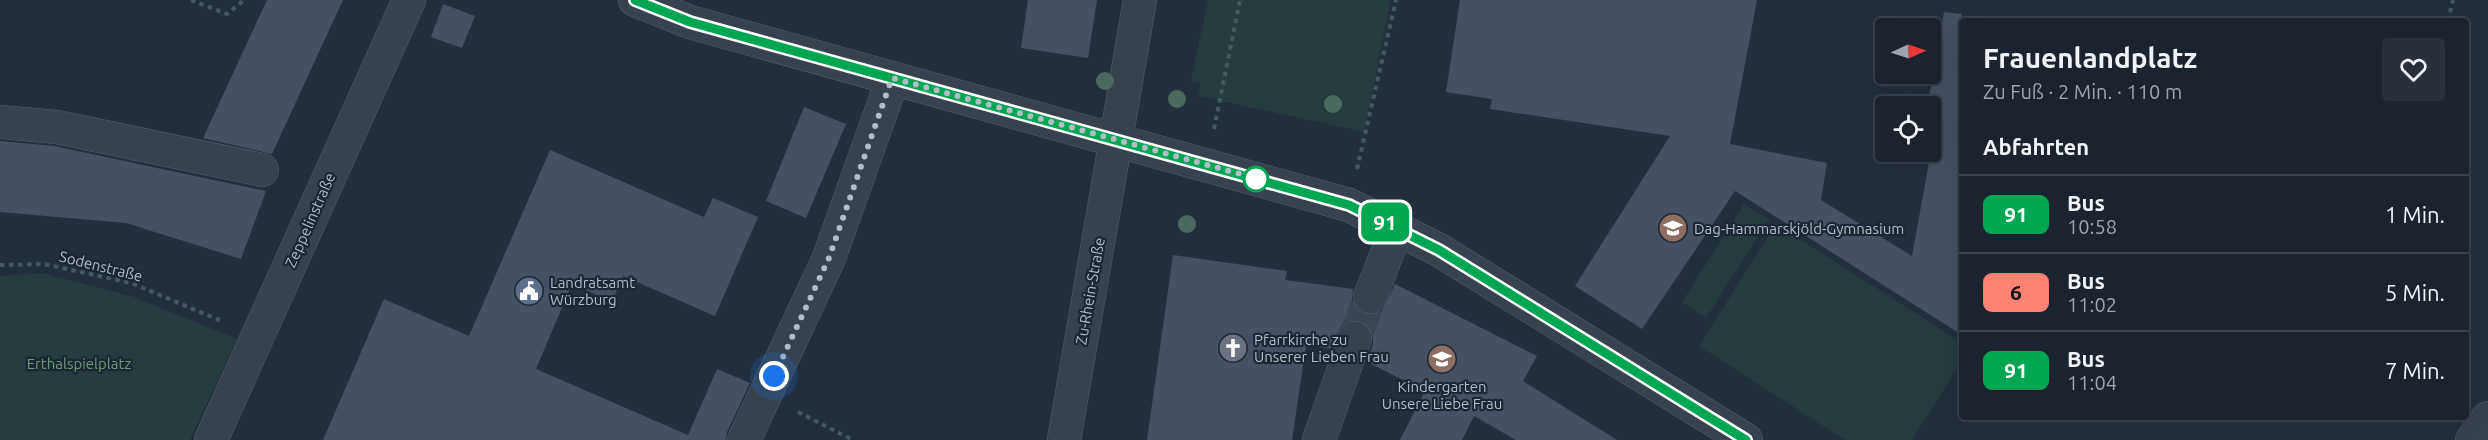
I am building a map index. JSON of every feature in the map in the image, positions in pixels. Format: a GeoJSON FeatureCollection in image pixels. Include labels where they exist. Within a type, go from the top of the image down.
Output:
{"type":"FeatureCollection","features":[{"type":"Feature","properties":{"kind":"street","name":"Zeppelinstraße"},"geometry":{"type":"LineString","coordinates":[[210,440],[409,0]]}},
{"type":"Feature","properties":{"kind":"street"},"geometry":{"type":"LineString","coordinates":[[635,0],[690,22],[985,102],[1116,141],[1208,164],[1349,205],[1439,250],[1746,440]]}},
{"type":"Feature","properties":{"kind":"street","name":"Zu-Rhein-Straße"},"geometry":{"type":"LineString","coordinates":[[1064,440],[1140,0]]}},
{"type":"Feature","properties":{"kind":"street"},"geometry":{"type":"LineString","coordinates":[[744,440],[829,258],[892,78]]}},
{"type":"Feature","properties":{"kind":"street"},"geometry":{"type":"LineString","coordinates":[[0,122],[57,128],[262,170]]}},
{"type":"Feature","properties":{"kind":"street"},"geometry":{"type":"LineString","coordinates":[[1370,297],[1397,228]]}},
{"type":"Feature","properties":{"kind":"street"},"geometry":{"type":"LineString","coordinates":[[1320,440],[1355,338]]}},
{"type":"Feature","properties":{"kind":"street"},"geometry":{"type":"LineString","coordinates":[[2472,440],[2488,418]]}},
{"type":"Feature","properties":{"kind":"path"},"geometry":{"type":"LineString","coordinates":[[191,0],[226,14],[244,0]]}},
{"type":"Feature","properties":{"kind":"path"},"geometry":{"type":"LineString","coordinates":[[1208,164],[1240,0]]}},
{"type":"Feature","properties":{"kind":"path"},"geometry":{"type":"LineString","coordinates":[[1349,205],[1396,0]]}},
{"type":"Feature","properties":{"kind":"path"},"geometry":{"type":"LineString","coordinates":[[2449,18],[2453,0]]}},
{"type":"Feature","properties":{"kind":"path","name":"Sodenstraße"},"geometry":{"type":"LineString","coordinates":[[0,265],[44,264],[131,283],[258,337]]}},
{"type":"Feature","properties":{"kind":"path"},"geometry":{"type":"LineString","coordinates":[[765,395],[853,440]]}},
{"type":"Feature","properties":{"kind":"green space"},"geometry":{"type":"Polygon","coordinates":[[[1208,0],[1391,0],[1364,132],[1198,96],[1201,83],[1191,81],[1208,0]]]}},
{"type":"Feature","properties":{"kind":"green space"},"geometry":{"type":"Polygon","coordinates":[[[1744,204],[1769,219],[1706,318],[1682,302],[1744,204]]]}},
{"type":"Feature","properties":{"kind":"green space"},"geometry":{"type":"Polygon","coordinates":[[[1776,224],[1959,341],[1959,366],[1912,440],[1845,440],[1699,346],[1776,224]]]}},
{"type":"Feature","properties":{"kind":"green space","name":"Erthalspielplatz"},"geometry":{"type":"Polygon","coordinates":[[[43,273],[134,297],[237,339],[190,440],[0,440],[0,276],[43,273]]]}},
{"type":"Feature","properties":{"kind":"building"},"geometry":{"type":"Polygon","coordinates":[[[267,0],[343,0],[272,154],[203,138],[267,0]]]}},
{"type":"Feature","properties":{"kind":"building"},"geometry":{"type":"Polygon","coordinates":[[[1028,0],[1097,0],[1088,58],[1021,48],[1028,0]]]}},
{"type":"Feature","properties":{"kind":"building"},"geometry":{"type":"Polygon","coordinates":[[[1460,0],[1757,0],[1730,144],[1827,163],[1821,200],[1912,256],[1929,162],[1941,162],[1941,96],[1930,96],[1930,93],[1932,84],[1941,84],[1941,29],[1944,12],[1962,14],[1962,18],[1959,18],[1959,333],[1735,191],[1642,329],[1575,286],[1670,136],[1490,109],[1492,99],[1446,92],[1460,0]]]}},
{"type":"Feature","properties":{"kind":"building"},"geometry":{"type":"Polygon","coordinates":[[[443,4],[475,16],[462,48],[431,37],[443,4]]]}},
{"type":"Feature","properties":{"kind":"building"},"geometry":{"type":"Polygon","coordinates":[[[804,107],[846,124],[806,218],[766,201],[804,107]]]}},
{"type":"Feature","properties":{"kind":"building"},"geometry":{"type":"Polygon","coordinates":[[[0,141],[54,146],[266,191],[241,259],[126,223],[0,212],[0,141]]]}},
{"type":"Feature","properties":{"kind":"building","name":"Landratsamt Würzburg"},"geometry":{"type":"Polygon","coordinates":[[[550,150],[704,217],[713,198],[758,217],[715,316],[623,276],[612,302],[572,284],[536,369],[688,435],[717,369],[750,383],[727,432],[726,440],[323,440],[384,299],[469,336],[550,150]]]}},
{"type":"Feature","properties":{"kind":"building"},"geometry":{"type":"Polygon","coordinates":[[[1173,255],[1287,271],[1285,280],[1353,289],[1352,300],[1356,309],[1364,315],[1373,315],[1382,311],[1395,284],[1537,356],[1523,381],[1617,440],[1516,440],[1474,416],[1462,440],[1400,440],[1425,391],[1367,362],[1373,344],[1373,334],[1369,325],[1361,320],[1352,320],[1342,324],[1331,349],[1306,345],[1292,440],[1147,440],[1173,255]]]}},
{"type":"Feature","properties":{"kind":"tunnel"},"geometry":{"type":"LineString","coordinates":[[1355,338],[1370,297]]}},
{"type":"Feature","properties":{"kind":"bus line","name":"91"},"geometry":{"type":"LineString","coordinates":[[635,0],[690,22],[985,102],[1116,141],[1208,164],[1349,205],[1439,250],[1746,440]]}},
{"type":"Feature","properties":{"kind":"place","name":"Dag-Hammarskjöld-Gymnasium"},"geometry":{"type":"Point","coordinates":[1673,228]}},
{"type":"Feature","properties":{"kind":"place","name":"Landratsamt Würzburg"},"geometry":{"type":"Point","coordinates":[529,291]}},
{"type":"Feature","properties":{"kind":"place","name":"Pfarrkirche zu Unserer Lieben Frau"},"geometry":{"type":"Point","coordinates":[1233,348]}},
{"type":"Feature","properties":{"kind":"place","name":"Kindergarten Unsere Liebe Frau"},"geometry":{"type":"Point","coordinates":[1442,359]}},
{"type":"Feature","properties":{"kind":"route"},"geometry":{"type":"LineString","coordinates":[[774,376],[829,258],[892,78],[1262,180],[1256,179]]}}]}
